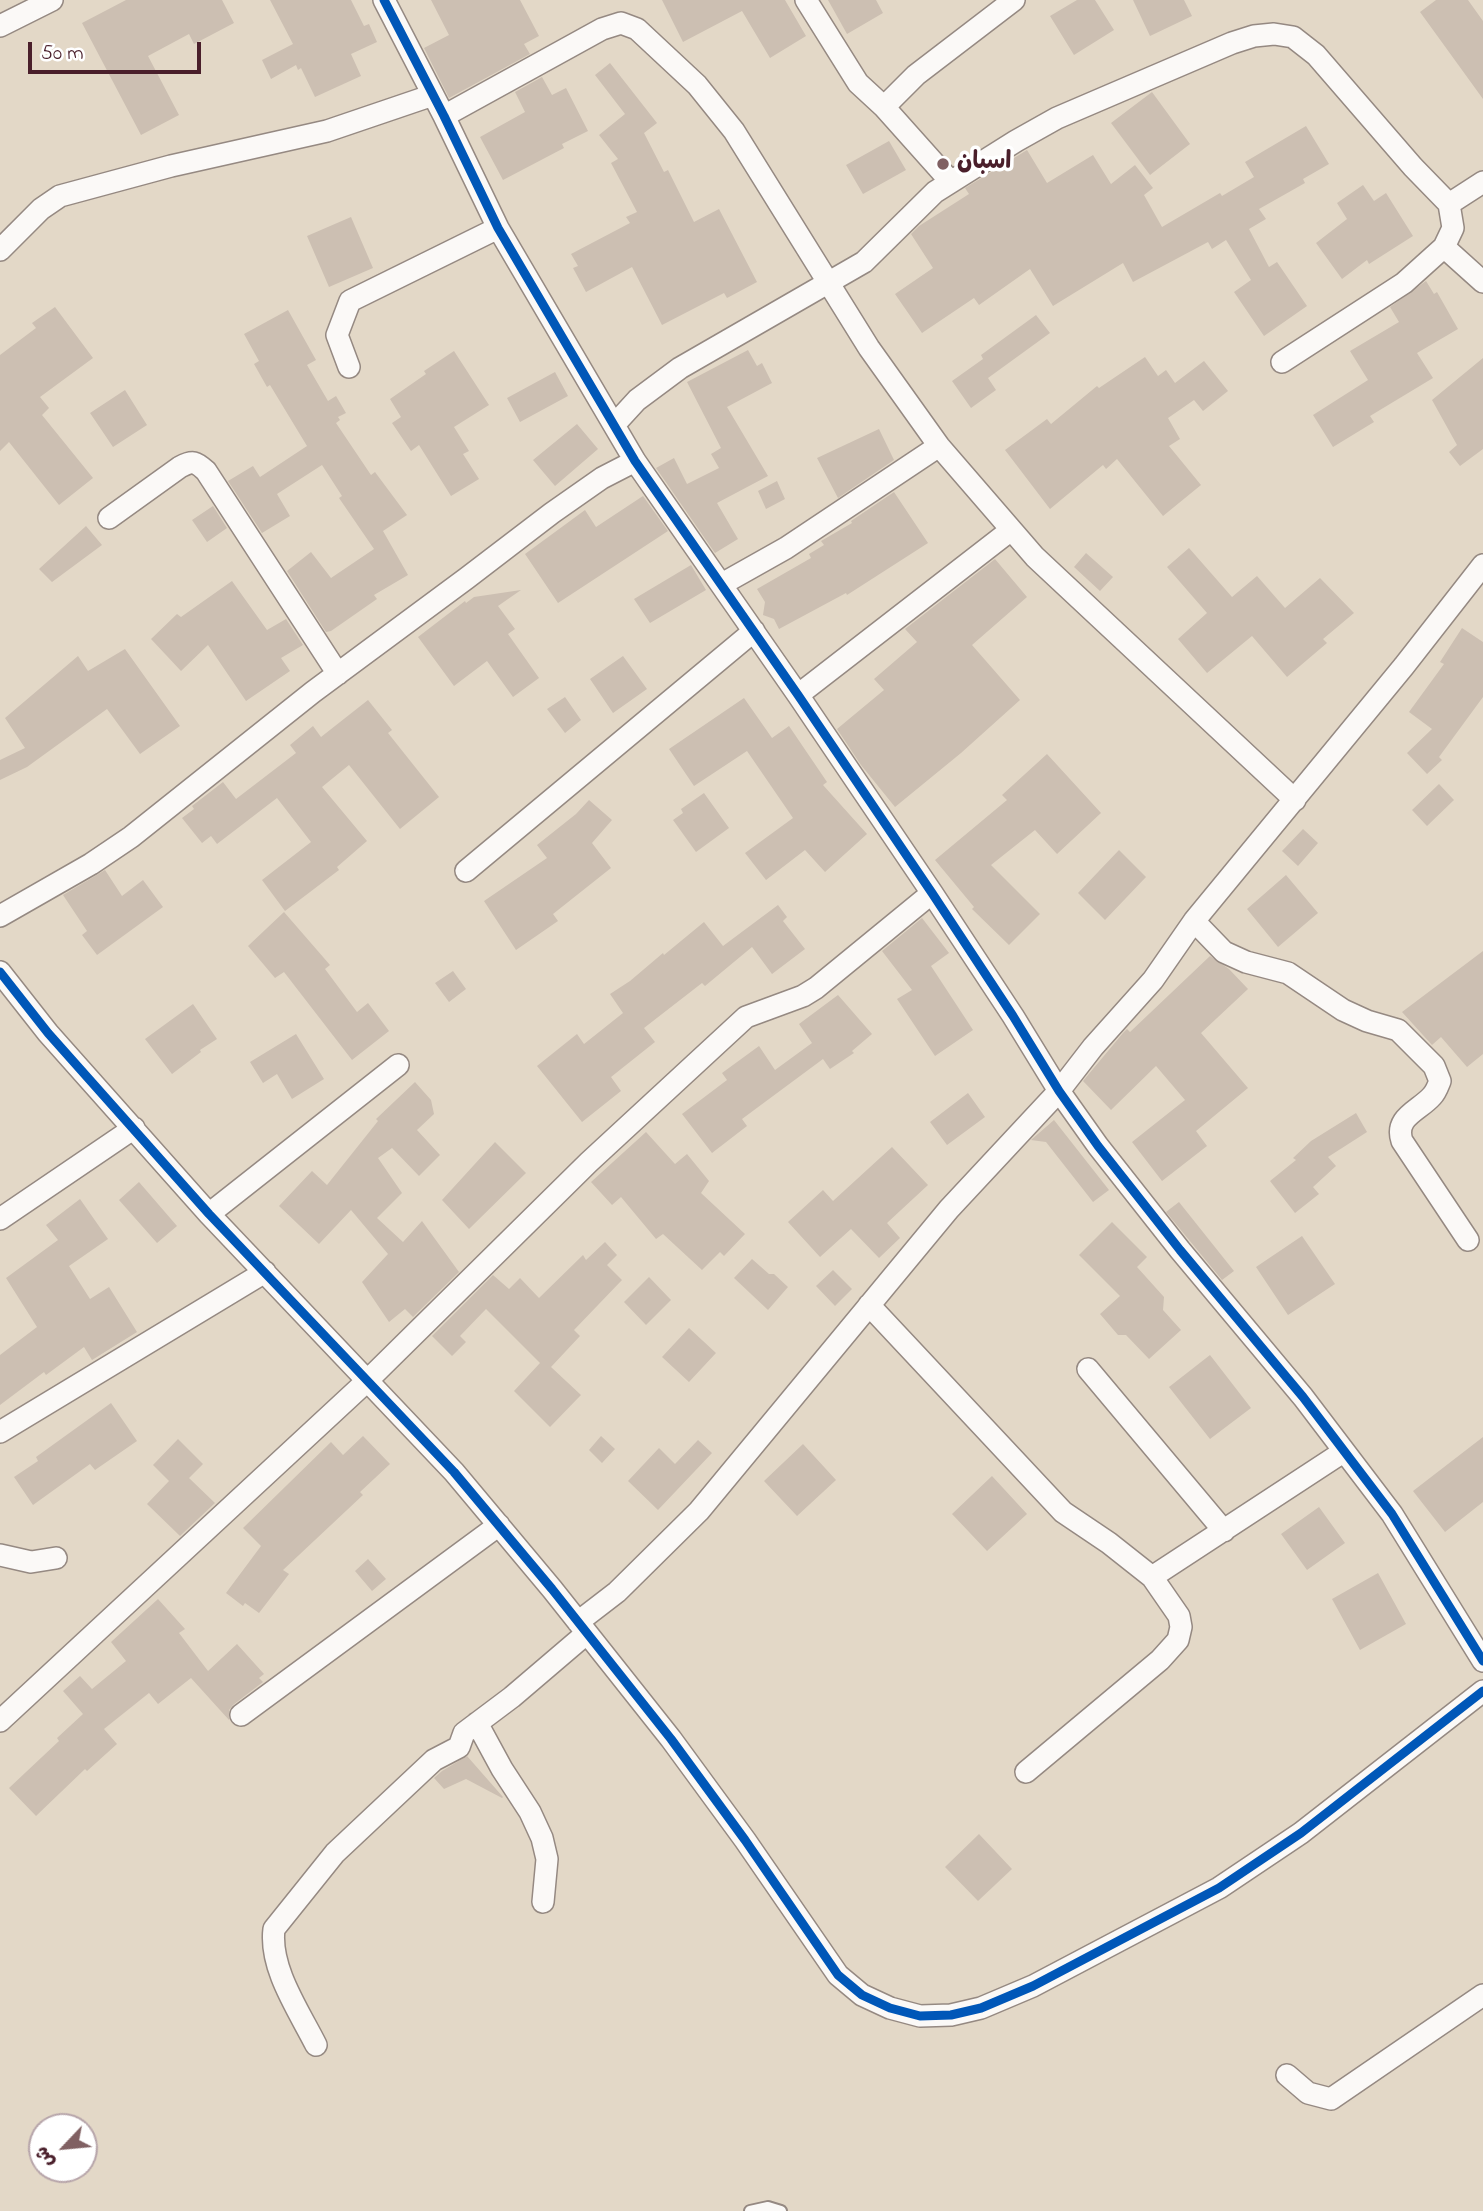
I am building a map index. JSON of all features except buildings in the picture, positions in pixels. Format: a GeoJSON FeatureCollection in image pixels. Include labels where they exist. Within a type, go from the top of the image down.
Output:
{"type":"FeatureCollection","features":[{"type":"Feature","properties":{"kind":"street"},"geometry":{"type":"LineString","coordinates":[[0,26],[52,0]]}},
{"type":"Feature","properties":{"kind":"street"},"geometry":{"type":"LineString","coordinates":[[384,0],[498,228],[635,461],[932,893],[1059,1091],[1098,1146],[1180,1250],[1303,1397],[1392,1514],[1483,1661]]}},
{"type":"Feature","properties":{"kind":"street"},"geometry":{"type":"LineString","coordinates":[[806,0],[858,83],[884,107],[951,182]]}},
{"type":"Feature","properties":{"kind":"street"},"geometry":{"type":"LineString","coordinates":[[884,107],[916,75],[1014,0]]}},
{"type":"Feature","properties":{"kind":"street"},"geometry":{"type":"LineString","coordinates":[[444,116],[602,29],[621,23],[637,29],[697,85],[734,131],[869,348],[939,446],[1035,557],[1295,800]]}},
{"type":"Feature","properties":{"kind":"street"},"geometry":{"type":"LineString","coordinates":[[615,424],[637,400],[680,368],[864,262],[935,192],[1057,118],[1232,43],[1274,34],[1293,37],[1316,55],[1413,167],[1449,204],[1453,228],[1444,247],[1404,283],[1282,362]]}},
{"type":"Feature","properties":{"kind":"street"},"geometry":{"type":"LineString","coordinates":[[0,250],[41,209],[61,196],[171,166],[327,131],[433,95]]}},
{"type":"Feature","properties":{"kind":"street"},"geometry":{"type":"LineString","coordinates":[[1449,204],[1483,182]]}},
{"type":"Feature","properties":{"kind":"street"},"geometry":{"type":"LineString","coordinates":[[349,367],[337,335],[349,301],[498,228]]}},
{"type":"Feature","properties":{"kind":"street"},"geometry":{"type":"LineString","coordinates":[[1444,247],[1483,282]]}},
{"type":"Feature","properties":{"kind":"street"},"geometry":{"type":"LineString","coordinates":[[722,584],[786,548],[939,446]]}},
{"type":"Feature","properties":{"kind":"street"},"geometry":{"type":"LineString","coordinates":[[109,518],[180,467],[190,461],[197,462],[206,471],[338,674]]}},
{"type":"Feature","properties":{"kind":"street"},"geometry":{"type":"LineString","coordinates":[[0,916],[91,864],[131,837],[338,674],[552,513],[602,478],[635,461]]}},
{"type":"Feature","properties":{"kind":"street"},"geometry":{"type":"LineString","coordinates":[[798,695],[1011,530]]}},
{"type":"Feature","properties":{"kind":"street"},"geometry":{"type":"LineString","coordinates":[[316,2045],[275,1961],[272,1943],[274,1929],[335,1853],[433,1760],[459,1747],[464,1733],[512,1697],[699,1511],[949,1209],[1059,1091],[1093,1047],[1153,980],[1194,921],[1295,800],[1483,565]]}},
{"type":"Feature","properties":{"kind":"street"},"geometry":{"type":"LineString","coordinates":[[466,871],[754,631]]}},
{"type":"Feature","properties":{"kind":"street"},"geometry":{"type":"LineString","coordinates":[[0,1721],[368,1380],[589,1163],[746,1017],[803,996],[816,988],[932,893]]}},
{"type":"Feature","properties":{"kind":"street"},"geometry":{"type":"LineString","coordinates":[[1194,921],[1224,952],[1246,962],[1288,973],[1343,1010],[1367,1021],[1398,1030],[1434,1066],[1440,1081],[1434,1095],[1403,1120],[1399,1132],[1402,1141],[1468,1240]]}},
{"type":"Feature","properties":{"kind":"street"},"geometry":{"type":"LineString","coordinates":[[0,972],[48,1033],[209,1214],[454,1472],[499,1525],[671,1740],[838,1975],[862,1995],[890,2008],[920,2016],[951,2015],[981,2008],[1033,1986],[1219,1888],[1301,1833],[1483,1691]]}},
{"type":"Feature","properties":{"kind":"street"},"geometry":{"type":"LineString","coordinates":[[209,1214],[398,1065]]}},
{"type":"Feature","properties":{"kind":"street"},"geometry":{"type":"LineString","coordinates":[[0,1219],[134,1128]]}},
{"type":"Feature","properties":{"kind":"street"},"geometry":{"type":"LineString","coordinates":[[0,1432],[265,1272]]}},
{"type":"Feature","properties":{"kind":"street"},"geometry":{"type":"LineString","coordinates":[[869,1304],[1063,1512],[1152,1577],[1179,1616],[1181,1627],[1178,1640],[1160,1660],[1027,1772]]}},
{"type":"Feature","properties":{"kind":"street"},"geometry":{"type":"LineString","coordinates":[[1088,1369],[1224,1531]]}},
{"type":"Feature","properties":{"kind":"street"},"geometry":{"type":"LineString","coordinates":[[1152,1577],[1343,1452]]}},
{"type":"Feature","properties":{"kind":"street"},"geometry":{"type":"LineString","coordinates":[[241,1715],[499,1525]]}},
{"type":"Feature","properties":{"kind":"street"},"geometry":{"type":"LineString","coordinates":[[0,1555],[31,1562],[56,1558]]}},
{"type":"Feature","properties":{"kind":"street"},"geometry":{"type":"LineString","coordinates":[[477,1723],[530,1812],[542,1838],[547,1858],[543,1902]]}},
{"type":"Feature","properties":{"kind":"street"},"geometry":{"type":"LineString","coordinates":[[1287,2075],[1308,2093],[1331,2099],[1483,1995]]}},
{"type":"Feature","properties":{"kind":"lane"},"geometry":{"type":"LineString","coordinates":[[750,2211],[768,2207],[781,2211]]}},
{"type":"Feature","properties":{"kind":"cycle path"},"geometry":{"type":"LineString","coordinates":[[384,0],[498,228],[635,461],[932,893],[1059,1091],[1098,1146],[1180,1250],[1303,1397],[1392,1514],[1483,1661]]}},
{"type":"Feature","properties":{"kind":"cycle path"},"geometry":{"type":"LineString","coordinates":[[0,972],[48,1033],[209,1214],[454,1472],[552,1589],[671,1739],[838,1975],[862,1995],[890,2008],[920,2016],[951,2015],[981,2008],[1033,1986],[1219,1888],[1301,1833],[1483,1691]]}},
{"type":"Feature","properties":{"kind":"place","name":"اسبان"},"geometry":{"type":"Point","coordinates":[943,164]}}]}
